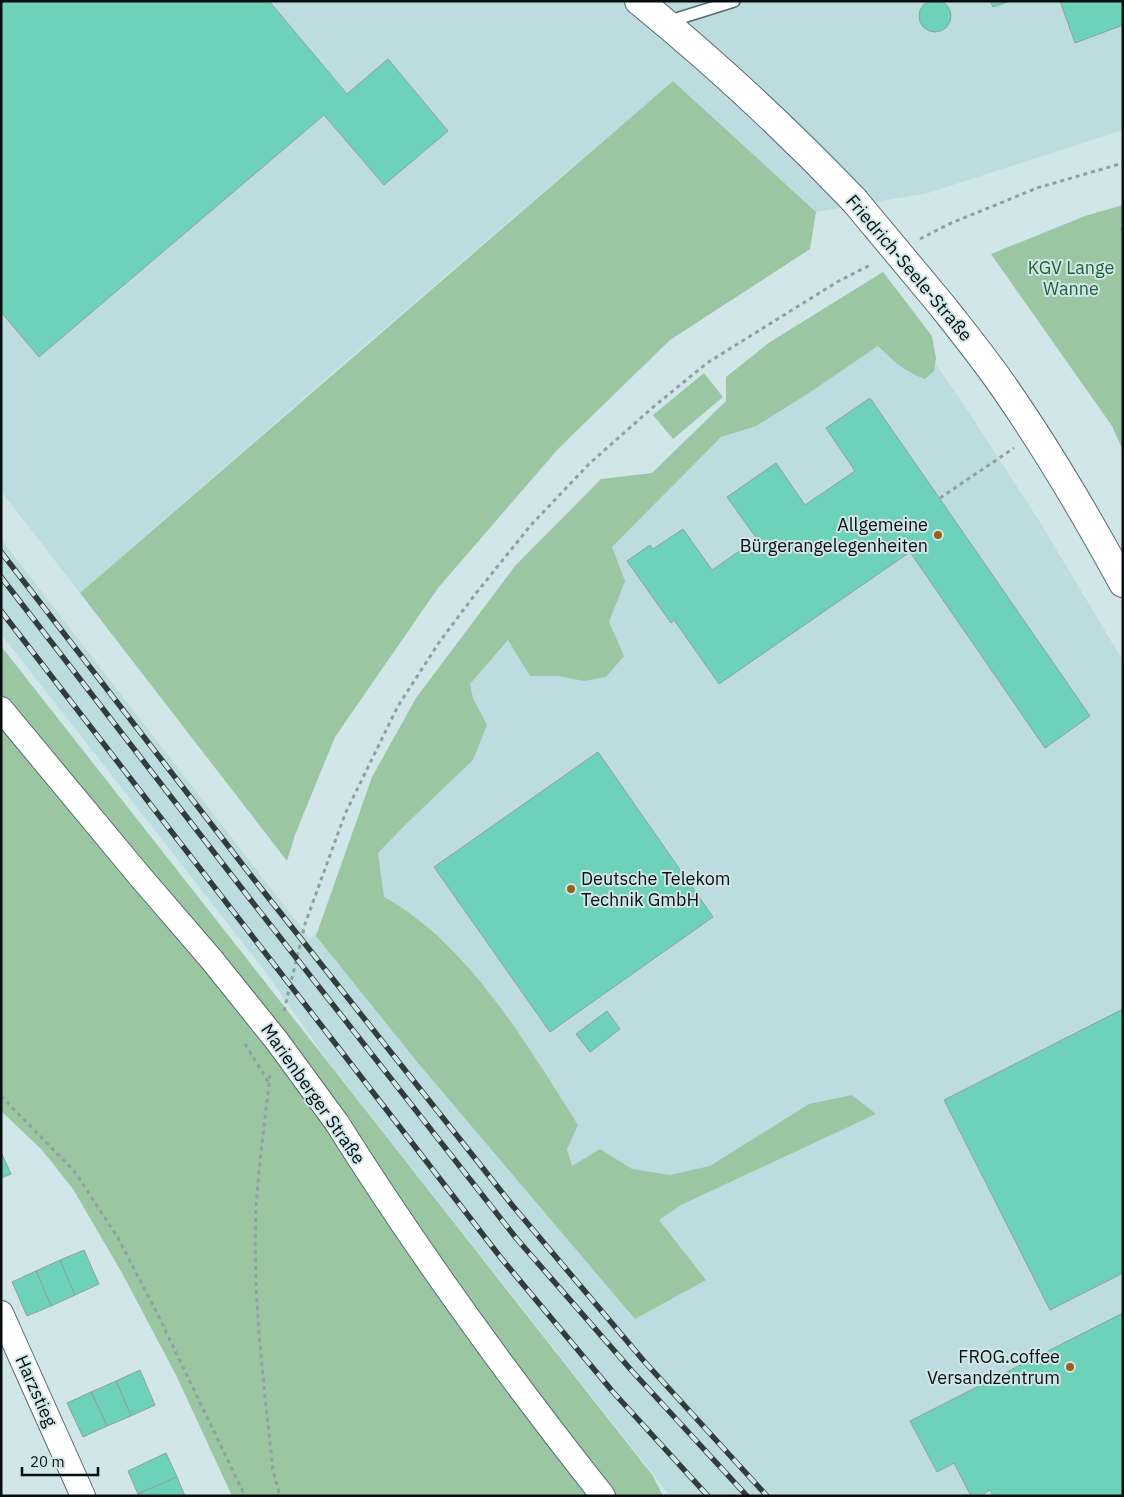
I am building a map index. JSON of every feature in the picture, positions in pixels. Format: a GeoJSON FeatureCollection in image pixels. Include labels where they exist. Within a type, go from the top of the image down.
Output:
{"type":"FeatureCollection","features":[{"type":"Feature","properties":{"kind":"street","name":"Friedrich-Seele-Straße"},"geometry":{"type":"LineString","coordinates":[[639,1],[741,88],[817,161],[854,200],[944,308],[1006,390],[1041,443],[1085,515],[1123,583]]}},
{"type":"Feature","properties":{"kind":"street","name":"Marienberger Straße"},"geometry":{"type":"LineString","coordinates":[[1,709],[212,960],[277,1041],[337,1123],[372,1178],[488,1344],[603,1496]]}},
{"type":"Feature","properties":{"kind":"street","name":"Harzstieg"},"geometry":{"type":"LineString","coordinates":[[1,1313],[83,1496]]}},
{"type":"Feature","properties":{"kind":"lane"},"geometry":{"type":"LineString","coordinates":[[665,22],[721,3],[734,1]]}},
{"type":"Feature","properties":{"kind":"path"},"geometry":{"type":"LineString","coordinates":[[917,241],[950,224],[1037,188],[1123,163]]}},
{"type":"Feature","properties":{"kind":"path"},"geometry":{"type":"LineString","coordinates":[[284,1012],[305,924],[345,814],[398,706],[440,641],[483,585],[531,525],[589,464],[652,408],[708,362],[837,282],[877,261]]}},
{"type":"Feature","properties":{"kind":"path"},"geometry":{"type":"LineString","coordinates":[[940,498],[996,460]]}},
{"type":"Feature","properties":{"kind":"path"},"geometry":{"type":"LineString","coordinates":[[271,1068],[256,1209],[257,1302],[273,1470],[280,1496]]}},
{"type":"Feature","properties":{"kind":"path"},"geometry":{"type":"LineString","coordinates":[[1,1096],[74,1172],[118,1238],[155,1309],[245,1496]]}},
{"type":"Feature","properties":{"kind":"shaded area"},"geometry":{"type":"Polygon","coordinates":[[[1,1],[1123,1],[1123,130],[928,193],[816,212],[673,81],[359,350],[80,593],[1,491],[1,1]]]}},
{"type":"Feature","properties":{"kind":"shaded area"},"geometry":{"type":"Polygon","coordinates":[[[896,308],[960,399],[1038,519],[1123,661],[1123,1496],[670,1496],[326,1059],[268,975],[1,634],[1,539],[310,939],[352,897],[409,754],[619,512],[896,308]]]}},
{"type":"Feature","properties":{"kind":"green space"},"geometry":{"type":"Polygon","coordinates":[[[673,81],[816,212],[810,249],[670,340],[558,449],[438,588],[335,737],[295,835],[287,861],[80,593],[673,81]]]}},
{"type":"Feature","properties":{"kind":"green space","name":"KGV Lange Wanne"},"geometry":{"type":"Polygon","coordinates":[[[1123,205],[1123,451],[1112,426],[991,254],[1085,216],[1123,205]]]}},
{"type":"Feature","properties":{"kind":"green space"},"geometry":{"type":"Polygon","coordinates":[[[883,272],[932,336],[936,358],[934,371],[925,379],[917,376],[899,365],[878,346],[756,426],[721,437],[612,547],[625,581],[609,622],[624,656],[606,677],[584,681],[558,676],[530,676],[508,640],[470,684],[473,698],[487,725],[473,760],[378,853],[384,897],[415,917],[443,941],[469,969],[517,1030],[578,1125],[567,1149],[572,1166],[600,1149],[632,1169],[670,1175],[710,1166],[809,1104],[852,1095],[876,1114],[681,1205],[659,1220],[706,1280],[635,1319],[418,1063],[316,936],[372,777],[416,698],[515,566],[601,479],[652,473],[726,401],[726,377],[770,342],[883,272]]]}},
{"type":"Feature","properties":{"kind":"green space"},"geometry":{"type":"Polygon","coordinates":[[[704,373],[723,397],[673,439],[653,415],[704,373]]]}},
{"type":"Feature","properties":{"kind":"green space"},"geometry":{"type":"Polygon","coordinates":[[[1,646],[653,1476],[663,1496],[232,1496],[176,1375],[122,1273],[73,1189],[42,1150],[1,1111],[1,646]]]}},
{"type":"Feature","properties":{"kind":"building"},"geometry":{"type":"Polygon","coordinates":[[[935,0],[941,1],[946,5],[950,10],[950,22],[946,27],[941,31],[935,32],[929,31],[924,27],[920,22],[919,16],[920,10],[924,5],[929,1],[935,0]]]}},
{"type":"Feature","properties":{"kind":"building"},"geometry":{"type":"Polygon","coordinates":[[[1,1],[269,1],[347,94],[388,59],[448,131],[384,185],[324,115],[39,357],[1,312],[1,1]]]}},
{"type":"Feature","properties":{"kind":"building"},"geometry":{"type":"Polygon","coordinates":[[[990,1],[1010,1],[993,7],[990,1]]]}},
{"type":"Feature","properties":{"kind":"building"},"geometry":{"type":"Polygon","coordinates":[[[1060,1],[1123,1],[1123,25],[1075,43],[1060,1]]]}},
{"type":"Feature","properties":{"kind":"building"},"geometry":{"type":"Polygon","coordinates":[[[870,398],[1090,716],[1045,748],[910,552],[719,684],[674,620],[671,623],[627,561],[650,545],[653,549],[683,529],[712,570],[757,539],[727,497],[776,463],[805,505],[855,471],[826,428],[870,398]]]}},
{"type":"Feature","properties":{"kind":"building"},"geometry":{"type":"Polygon","coordinates":[[[598,752],[713,917],[550,1032],[434,867],[598,752]]]}},
{"type":"Feature","properties":{"kind":"building"},"geometry":{"type":"Polygon","coordinates":[[[1123,1009],[1123,1273],[1050,1310],[944,1100],[1123,1009]]]}},
{"type":"Feature","properties":{"kind":"building"},"geometry":{"type":"Polygon","coordinates":[[[607,1011],[620,1029],[590,1052],[576,1034],[607,1011]]]}},
{"type":"Feature","properties":{"kind":"building"},"geometry":{"type":"Polygon","coordinates":[[[1,1152],[11,1174],[1,1178],[1,1152]]]}},
{"type":"Feature","properties":{"kind":"building"},"geometry":{"type":"Polygon","coordinates":[[[84,1250],[99,1284],[75,1295],[60,1260],[84,1250]]]}},
{"type":"Feature","properties":{"kind":"building"},"geometry":{"type":"Polygon","coordinates":[[[60,1260],[75,1295],[51,1306],[36,1271],[60,1260]]]}},
{"type":"Feature","properties":{"kind":"building"},"geometry":{"type":"Polygon","coordinates":[[[36,1271],[51,1306],[27,1316],[12,1282],[36,1271]]]}},
{"type":"Feature","properties":{"kind":"building","name":"FROG.coffee Versandzentrum"},"geometry":{"type":"Polygon","coordinates":[[[1123,1313],[1123,1496],[993,1496],[990,1490],[980,1496],[971,1496],[954,1463],[937,1472],[910,1421],[1123,1313]]]}},
{"type":"Feature","properties":{"kind":"building"},"geometry":{"type":"Polygon","coordinates":[[[140,1370],[155,1405],[131,1416],[116,1381],[140,1370]]]}},
{"type":"Feature","properties":{"kind":"building"},"geometry":{"type":"Polygon","coordinates":[[[116,1381],[131,1416],[107,1426],[91,1392],[116,1381]]]}},
{"type":"Feature","properties":{"kind":"building"},"geometry":{"type":"Polygon","coordinates":[[[91,1392],[107,1426],[83,1437],[67,1403],[91,1392]]]}},
{"type":"Feature","properties":{"kind":"building"},"geometry":{"type":"Polygon","coordinates":[[[166,1453],[177,1477],[138,1494],[128,1471],[166,1453]]]}},
{"type":"Feature","properties":{"kind":"building"},"geometry":{"type":"Polygon","coordinates":[[[177,1477],[185,1496],[139,1496],[138,1494],[177,1477]]]}},
{"type":"Feature","properties":{"kind":"railway"},"geometry":{"type":"LineString","coordinates":[[1,552],[256,882],[512,1205],[643,1360],[767,1496]]}},
{"type":"Feature","properties":{"kind":"railway"},"geometry":{"type":"LineString","coordinates":[[1,577],[516,1238],[632,1371],[747,1496]]}},
{"type":"Feature","properties":{"kind":"railway"},"geometry":{"type":"LineString","coordinates":[[1,611],[501,1258],[613,1392],[708,1496]]}},
{"type":"Feature","properties":{"kind":"place","name":"Allgemeine Bürgerangelegenheiten"},"geometry":{"type":"Point","coordinates":[938,535]}},
{"type":"Feature","properties":{"kind":"place","name":"Deutsche Telekom Technik GmbH"},"geometry":{"type":"Point","coordinates":[571,889]}},
{"type":"Feature","properties":{"kind":"place","name":"FROG.coffee Versandzentrum"},"geometry":{"type":"Point","coordinates":[1070,1367]}}]}
